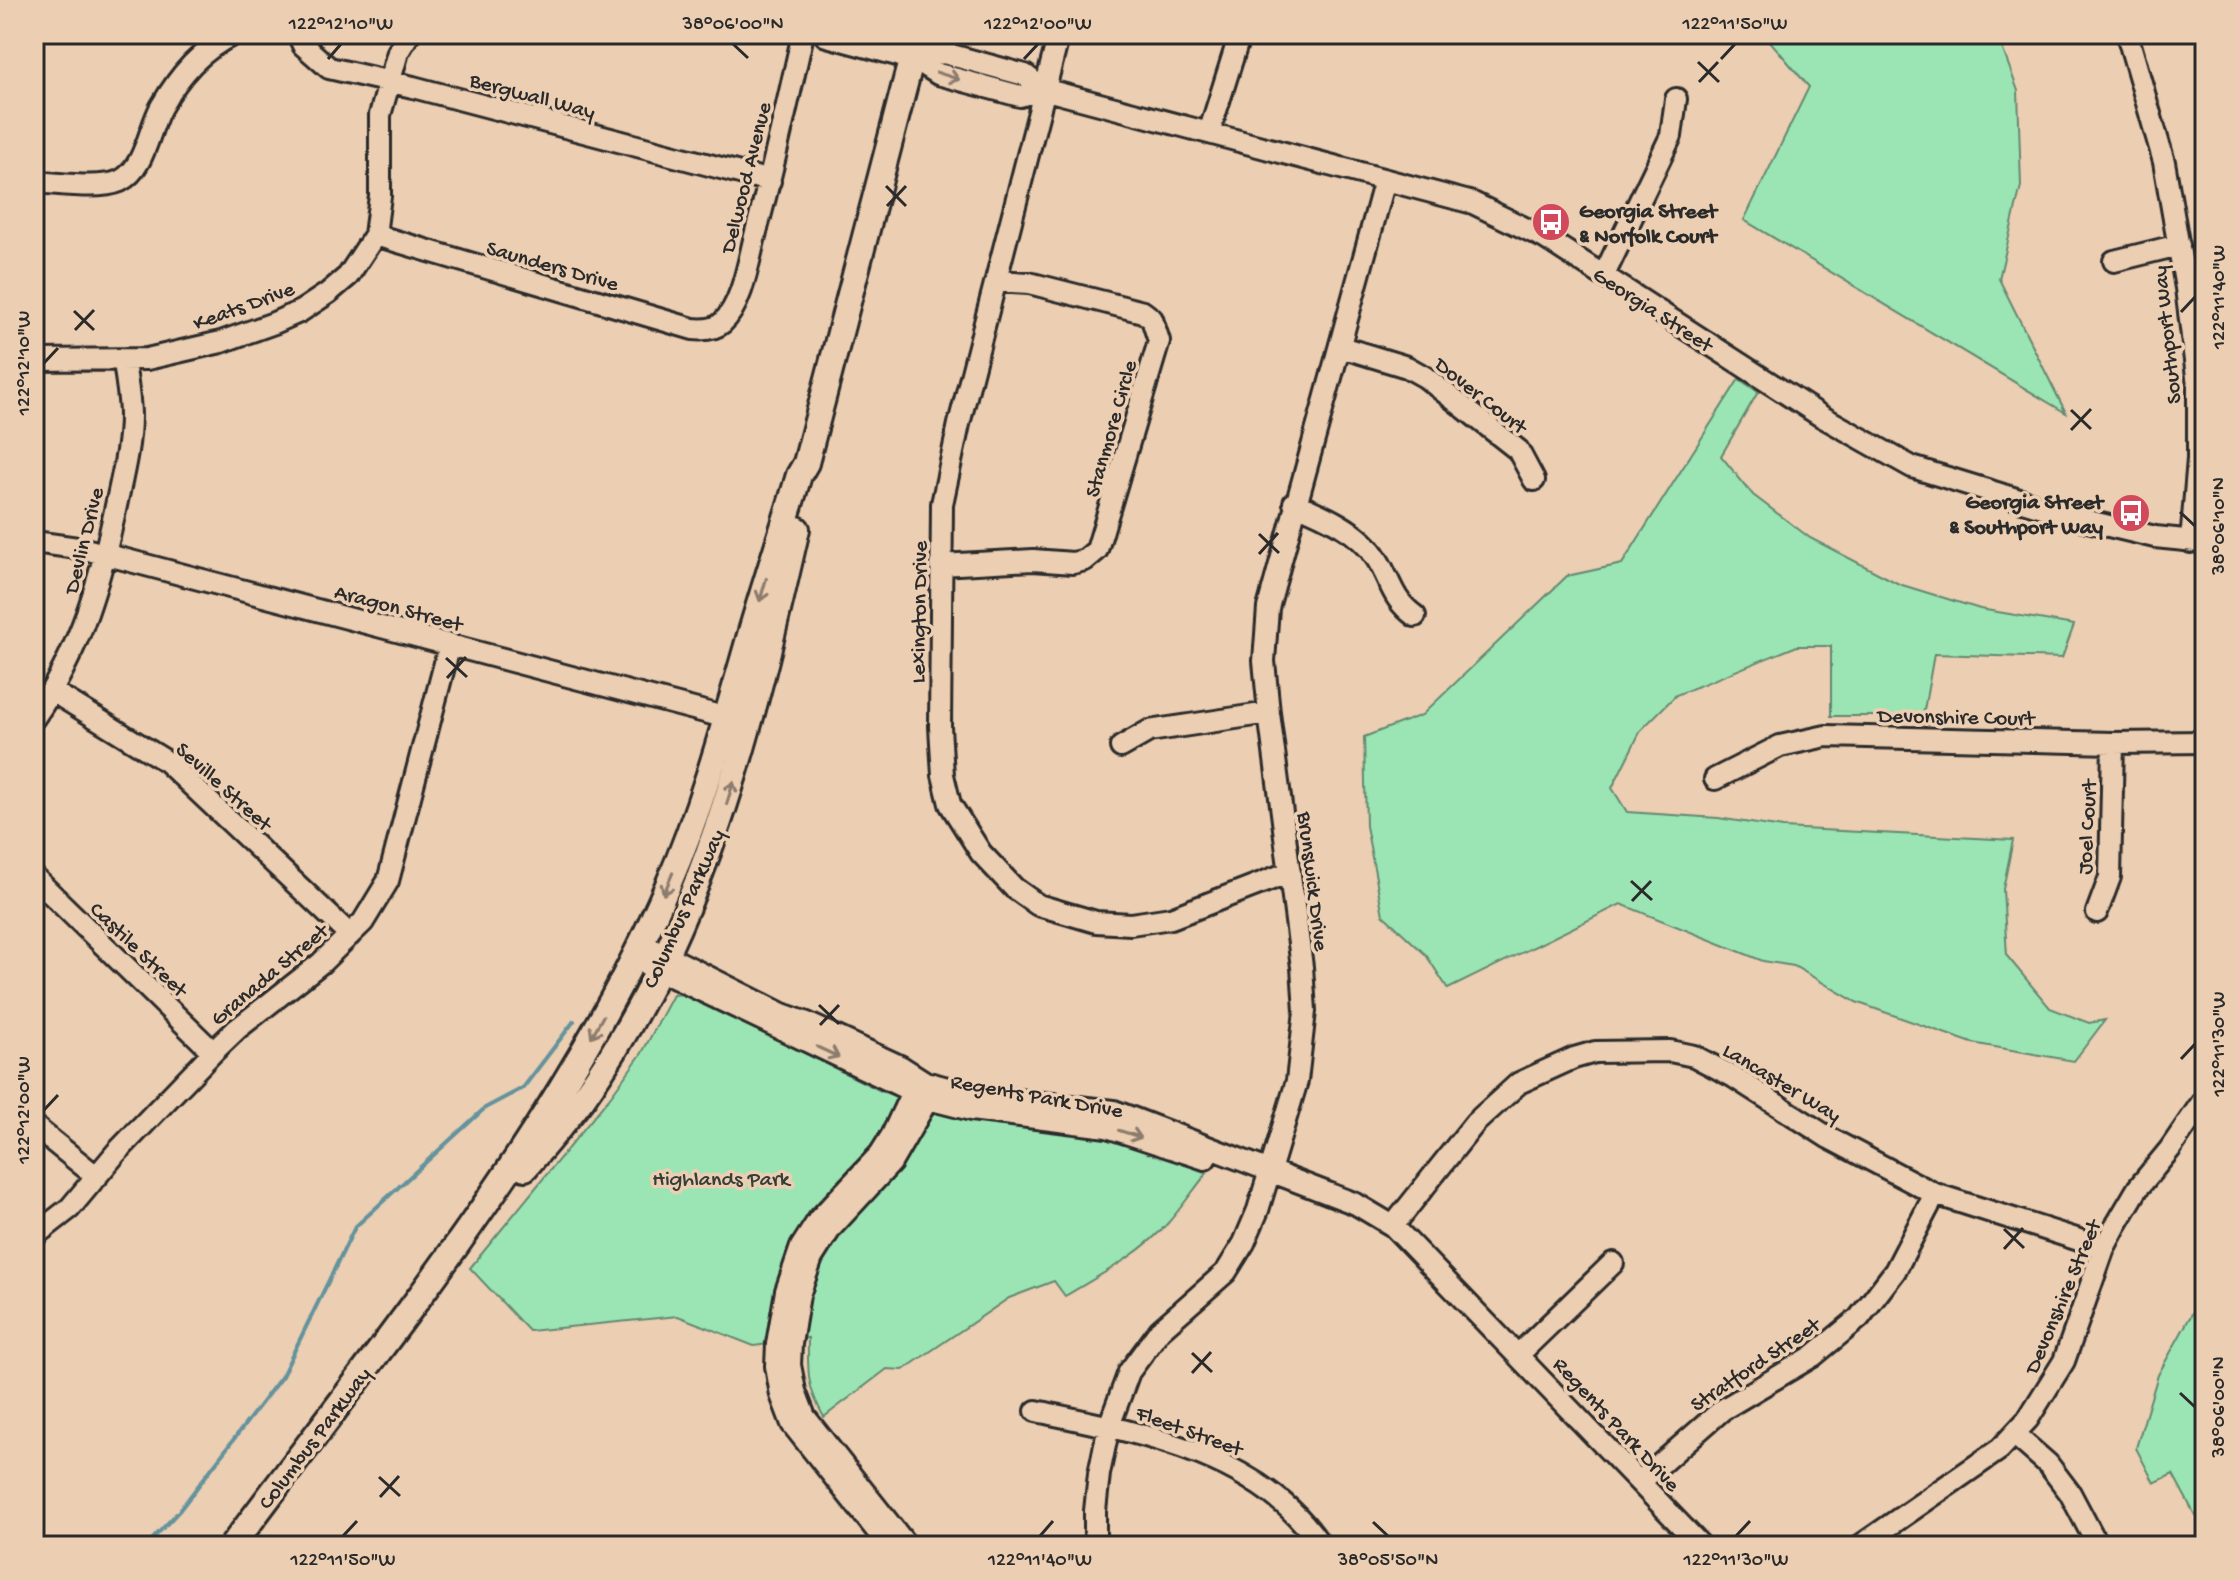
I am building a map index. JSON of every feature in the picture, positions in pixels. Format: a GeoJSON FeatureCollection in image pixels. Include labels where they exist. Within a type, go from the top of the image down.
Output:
{"type":"FeatureCollection","features":[{"type":"Feature","properties":{"kind":"main road","name":"Georgia Street"},"geometry":{"type":"LineString","coordinates":[[827,34],[915,46]]}},
{"type":"Feature","properties":{"kind":"main road","name":"Columbus Parkway"},"geometry":{"type":"LineString","coordinates":[[424,1290],[583,1098],[627,1028],[691,898],[725,810],[750,725],[797,527],[806,463],[915,46]]}},
{"type":"Feature","properties":{"kind":"main road","name":"Columbus Parkway"},"geometry":{"type":"LineString","coordinates":[[232,1546],[424,1290],[531,1135],[581,1056],[637,951],[693,823],[799,475],[806,463]]}},
{"type":"Feature","properties":{"kind":"street"},"geometry":{"type":"LineString","coordinates":[[34,182],[107,185],[124,180],[140,159],[160,109],[185,70],[213,44],[234,34]]}},
{"type":"Feature","properties":{"kind":"street","name":"Bergwall Way"},"geometry":{"type":"LineString","coordinates":[[298,34],[303,45],[329,68],[770,181]]}},
{"type":"Feature","properties":{"kind":"street","name":"Keats Drive"},"geometry":{"type":"LineString","coordinates":[[34,360],[147,359],[221,342],[301,311],[348,276],[375,235],[380,196],[380,115],[398,52],[409,34]]}},
{"type":"Feature","properties":{"kind":"street","name":"Delwood Avenue"},"geometry":{"type":"LineString","coordinates":[[720,325],[729,315],[741,289],[770,181],[803,34]]}},
{"type":"Feature","properties":{"kind":"street","name":"Lexington Drive"},"geometry":{"type":"LineString","coordinates":[[1059,34],[959,424],[942,504],[940,727],[943,775],[950,804],[981,853],[1014,888],[1038,905],[1096,922],[1131,924],[1171,918],[1290,872]]}},
{"type":"Feature","properties":{"kind":"street"},"geometry":{"type":"LineString","coordinates":[[1209,133],[1240,34]]}},
{"type":"Feature","properties":{"kind":"street","name":"Southport Way"},"geometry":{"type":"LineString","coordinates":[[2127,34],[2164,162],[2179,245],[2198,385],[2198,542]]}},
{"type":"Feature","properties":{"kind":"street","name":"Georgia Street"},"geometry":{"type":"LineString","coordinates":[[915,46],[1025,75],[1043,89],[1473,203],[1508,218],[1604,275],[1821,416],[1912,467],[2088,521],[2155,537],[2198,542]]}},
{"type":"Feature","properties":{"kind":"street"},"geometry":{"type":"LineString","coordinates":[[1604,275],[1671,136],[1676,99]]}},
{"type":"Feature","properties":{"kind":"street","name":"Brunswick Drive"},"geometry":{"type":"LineString","coordinates":[[1095,1546],[1099,1474],[1109,1426],[1129,1372],[1160,1330],[1226,1272],[1244,1243],[1258,1210],[1297,1081],[1305,1011],[1264,661],[1268,608],[1294,503],[1341,347],[1385,180]]}},
{"type":"Feature","properties":{"kind":"street","name":"Saunders Drive"},"geometry":{"type":"LineString","coordinates":[[375,235],[693,329],[706,330],[720,325]]}},
{"type":"Feature","properties":{"kind":"street"},"geometry":{"type":"LineString","coordinates":[[2114,261],[2179,245]]}},
{"type":"Feature","properties":{"kind":"street","name":"Stanmore Circle"},"geometry":{"type":"LineString","coordinates":[[940,565],[1033,560],[1073,563],[1085,560],[1097,550],[1159,341],[1152,319],[1143,312],[1029,283],[996,281]]}},
{"type":"Feature","properties":{"kind":"street","name":"Dover Court"},"geometry":{"type":"LineString","coordinates":[[1341,347],[1407,367],[1425,377],[1518,450],[1534,480]]}},
{"type":"Feature","properties":{"kind":"street","name":"Devlin Drive"},"geometry":{"type":"LineString","coordinates":[[34,718],[52,691],[86,619],[106,554],[127,451],[130,415],[124,361]]}},
{"type":"Feature","properties":{"kind":"street"},"geometry":{"type":"LineString","coordinates":[[1294,503],[1319,514],[1364,543],[1376,557],[1400,605],[1415,616]]}},
{"type":"Feature","properties":{"kind":"street","name":"Aragon Street"},"geometry":{"type":"LineString","coordinates":[[34,542],[106,554],[750,725]]}},
{"type":"Feature","properties":{"kind":"street","name":"Granada Street"},"geometry":{"type":"LineString","coordinates":[[34,1236],[70,1208],[213,1052],[237,1029],[321,963],[369,912],[388,881],[450,644]]}},
{"type":"Feature","properties":{"kind":"street","name":"Seville Street"},"geometry":{"type":"LineString","coordinates":[[52,691],[166,761],[350,935]]}},
{"type":"Feature","properties":{"kind":"street"},"geometry":{"type":"LineString","coordinates":[[1121,747],[1149,731],[1269,713]]}},
{"type":"Feature","properties":{"kind":"street","name":"Devonshire Court"},"geometry":{"type":"LineString","coordinates":[[1715,779],[1780,746],[1826,736],[2113,743],[2205,742]]}},
{"type":"Feature","properties":{"kind":"street","name":"Joel Court"},"geometry":{"type":"LineString","coordinates":[[2097,912],[2110,877],[2113,743]]}},
{"type":"Feature","properties":{"kind":"street","name":"Castile Street"},"geometry":{"type":"LineString","coordinates":[[34,877],[213,1052]]}},
{"type":"Feature","properties":{"kind":"street","name":"Regents Park Drive"},"geometry":{"type":"LineString","coordinates":[[637,951],[922,1091],[1114,1111],[1356,1204],[1393,1226],[1701,1546]]}},
{"type":"Feature","properties":{"kind":"street","name":"Lancaster Way"},"geometry":{"type":"LineString","coordinates":[[1393,1226],[1475,1123],[1519,1083],[1595,1052],[1670,1051],[1694,1056],[1734,1077],[1829,1138],[1935,1194],[2104,1248]]}},
{"type":"Feature","properties":{"kind":"street"},"geometry":{"type":"LineString","coordinates":[[889,1546],[792,1424],[781,1395],[776,1366],[777,1344],[786,1291],[801,1247],[819,1219],[880,1154],[922,1091]]}},
{"type":"Feature","properties":{"kind":"street"},"geometry":{"type":"LineString","coordinates":[[907,1546],[805,1417],[795,1391],[790,1365],[799,1295],[812,1258],[831,1228],[891,1163],[922,1091]]}},
{"type":"Feature","properties":{"kind":"street","name":"Devonshire Street"},"geometry":{"type":"LineString","coordinates":[[1860,1546],[2000,1449],[2042,1400],[2064,1361],[2104,1248],[2138,1188],[2205,1098]]}},
{"type":"Feature","properties":{"kind":"street"},"geometry":{"type":"LineString","coordinates":[[34,1126],[97,1177]]}},
{"type":"Feature","properties":{"kind":"street","name":"Stratford Street"},"geometry":{"type":"LineString","coordinates":[[1640,1482],[1722,1410],[1813,1356],[1859,1318],[1895,1271],[1935,1194]]}},
{"type":"Feature","properties":{"kind":"street"},"geometry":{"type":"LineString","coordinates":[[1519,1354],[1613,1263]]}},
{"type":"Feature","properties":{"kind":"street","name":"Fleet Street"},"geometry":{"type":"LineString","coordinates":[[1036,1411],[1109,1426],[1246,1475],[1287,1505],[1321,1546]]}},
{"type":"Feature","properties":{"kind":"street"},"geometry":{"type":"LineString","coordinates":[[2015,1435],[2048,1464],[2070,1493],[2098,1546]]}},
{"type":"Feature","properties":{"kind":"green space"},"geometry":{"type":"Polygon","coordinates":[[[1764,34],[1997,34],[2018,91],[2021,186],[1999,279],[2066,413],[1744,220],[1809,87],[1764,34]]]}},
{"type":"Feature","properties":{"kind":"green space"},"geometry":{"type":"Polygon","coordinates":[[[1739,379],[1758,392],[1721,456],[1753,495],[1810,538],[1899,584],[1980,609],[2074,625],[2062,658],[1934,654],[1923,716],[1831,716],[1831,646],[1797,646],[1676,695],[1641,730],[1612,788],[1627,812],[1718,818],[1783,828],[2013,840],[2003,889],[2007,956],[2050,1008],[2089,1023],[2105,1020],[2074,1061],[1972,1043],[1856,1002],[1794,966],[1763,961],[1621,904],[1448,989],[1426,955],[1383,915],[1366,826],[1364,737],[1422,715],[1567,576],[1622,564],[1739,379]]]}},
{"type":"Feature","properties":{"kind":"green space","name":"Highlands Park"},"geometry":{"type":"Polygon","coordinates":[[[685,994],[881,1091],[945,1113],[1112,1137],[1207,1173],[1157,1234],[1120,1263],[1065,1296],[1054,1281],[1009,1298],[903,1370],[887,1369],[824,1417],[809,1379],[808,1338],[754,1346],[678,1316],[529,1331],[470,1268],[610,1097],[642,1053],[673,995],[685,994]]]}},
{"type":"Feature","properties":{"kind":"green space"},"geometry":{"type":"Polygon","coordinates":[[[2205,1290],[2205,1513],[2195,1515],[2173,1474],[2154,1483],[2136,1448],[2158,1375],[2205,1290]]]}},
{"type":"Feature","properties":{"kind":"waterway"},"geometry":{"type":"LineString","coordinates":[[146,1546],[179,1511],[282,1376],[355,1227],[485,1108],[523,1088],[574,1021]]}},
{"type":"Feature","properties":{"kind":"place","name":"Georgia Street & Norfolk Court"},"geometry":{"type":"Point","coordinates":[1551,222]}},
{"type":"Feature","properties":{"kind":"place","name":"Georgia Street & Southport Way"},"geometry":{"type":"Point","coordinates":[2131,513]}}]}
